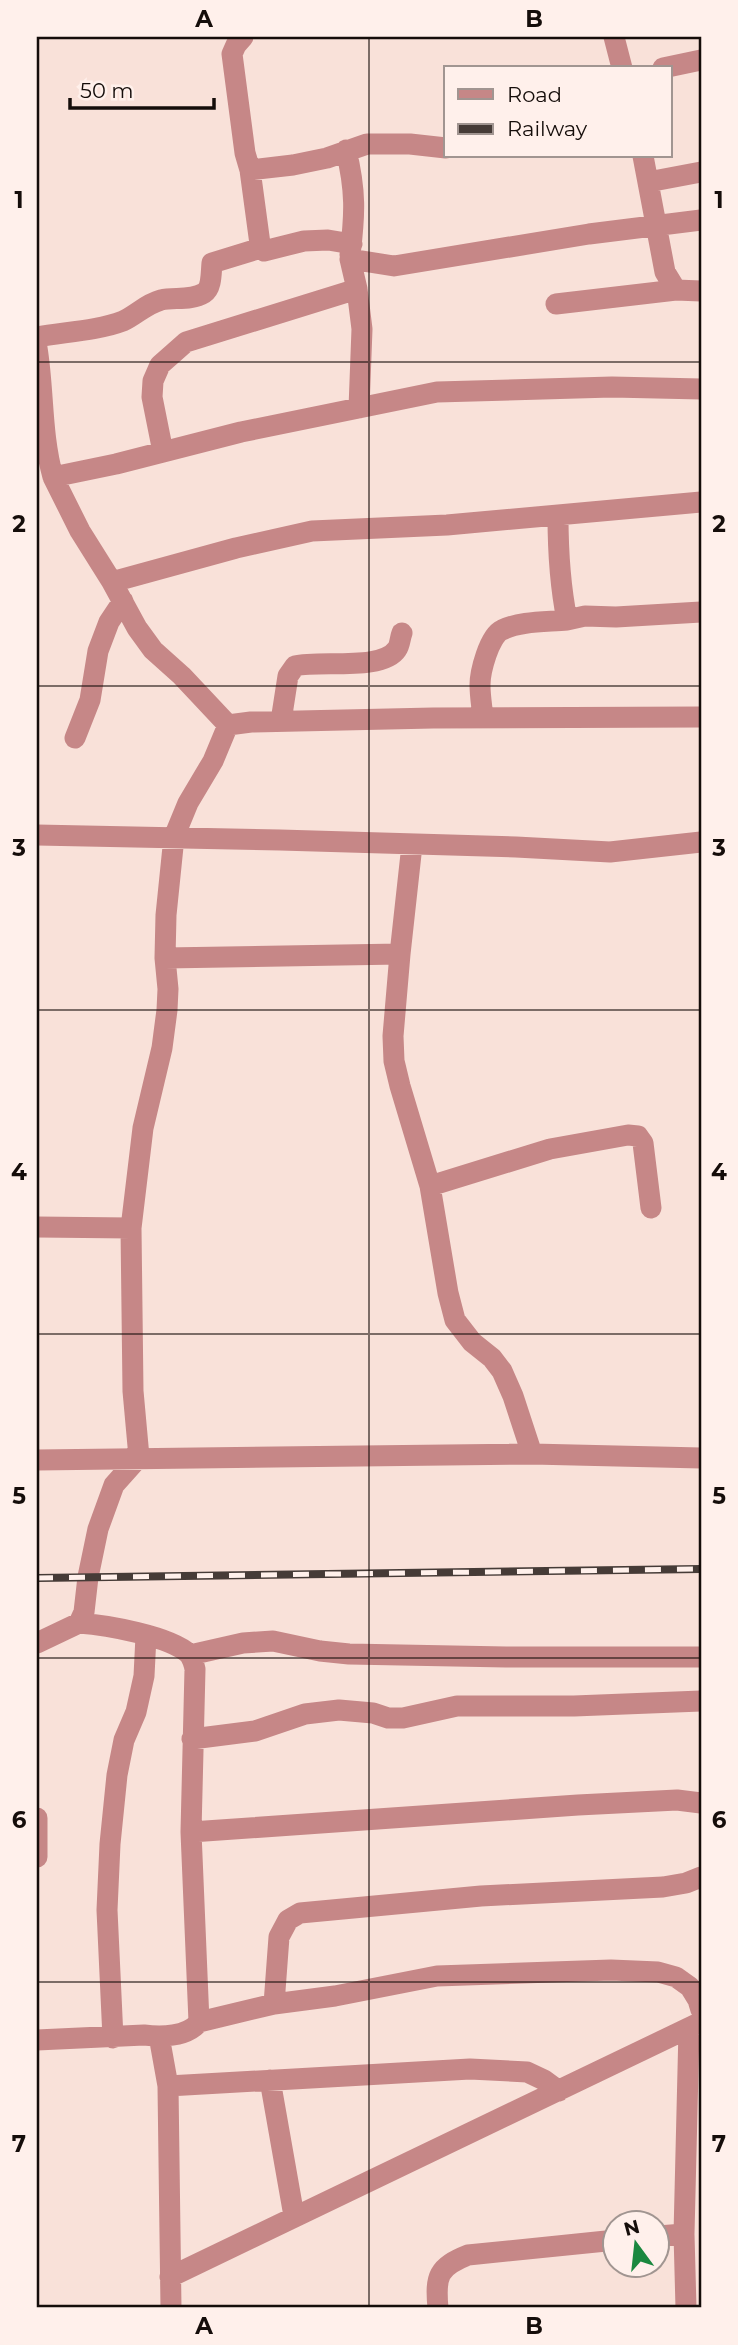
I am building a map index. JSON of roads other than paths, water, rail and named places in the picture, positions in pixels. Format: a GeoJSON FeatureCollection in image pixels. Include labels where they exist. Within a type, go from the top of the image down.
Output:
{"type":"FeatureCollection","features":[{"type":"Feature","properties":{"kind":"street"},"geometry":{"type":"LineString","coordinates":[[243,37],[232,54],[245,153],[261,247],[264,251],[304,241],[328,240],[351,252],[394,266],[589,234],[701,220]]}},
{"type":"Feature","properties":{"kind":"street"},"geometry":{"type":"LineString","coordinates":[[614,37],[621,66]]}},
{"type":"Feature","properties":{"kind":"street"},"geometry":{"type":"LineString","coordinates":[[672,66],[701,60]]}},
{"type":"Feature","properties":{"kind":"street"},"geometry":{"type":"LineString","coordinates":[[250,170],[327,158],[367,144],[392,143],[444,148]]}},
{"type":"Feature","properties":{"kind":"street"},"geometry":{"type":"LineString","coordinates":[[346,150],[354,194],[355,218],[351,252],[362,329],[359,408]]}},
{"type":"Feature","properties":{"kind":"street"},"geometry":{"type":"LineString","coordinates":[[643,158],[665,272],[676,290]]}},
{"type":"Feature","properties":{"kind":"street"},"geometry":{"type":"LineString","coordinates":[[648,182],[701,172]]}},
{"type":"Feature","properties":{"kind":"street"},"geometry":{"type":"LineString","coordinates":[[37,337],[125,320],[146,305],[205,292],[209,287],[212,263],[261,247]]}},
{"type":"Feature","properties":{"kind":"street"},"geometry":{"type":"LineString","coordinates":[[163,452],[152,397],[153,381],[160,365],[186,342],[356,289]]}},
{"type":"Feature","properties":{"kind":"street"},"geometry":{"type":"LineString","coordinates":[[556,304],[676,290],[701,291]]}},
{"type":"Feature","properties":{"kind":"street"},"geometry":{"type":"LineString","coordinates":[[37,348],[41,372],[41,443],[53,477],[80,531],[137,628],[153,650],[182,676],[228,725]]}},
{"type":"Feature","properties":{"kind":"street"},"geometry":{"type":"LineString","coordinates":[[53,477],[241,432],[437,392],[612,387],[701,389]]}},
{"type":"Feature","properties":{"kind":"street"},"geometry":{"type":"LineString","coordinates":[[112,582],[236,548],[312,531],[447,525],[701,502]]}},
{"type":"Feature","properties":{"kind":"street"},"geometry":{"type":"LineString","coordinates":[[558,516],[558,559],[567,620]]}},
{"type":"Feature","properties":{"kind":"street"},"geometry":{"type":"LineString","coordinates":[[75,738],[90,700],[98,651],[109,622],[123,601]]}},
{"type":"Feature","properties":{"kind":"street"},"geometry":{"type":"LineString","coordinates":[[483,718],[480,682],[485,659],[497,633],[504,629],[585,616],[701,612]]}},
{"type":"Feature","properties":{"kind":"street"},"geometry":{"type":"LineString","coordinates":[[281,721],[288,676],[295,666],[381,660],[398,649],[402,633]]}},
{"type":"Feature","properties":{"kind":"street"},"geometry":{"type":"LineString","coordinates":[[79,1623],[84,1612],[98,1529],[114,1485],[139,1457],[133,1391],[131,1228],[144,1128],[162,1048],[167,1010],[166,915],[174,837],[188,803],[214,761],[222,734],[228,725],[281,721],[701,717]]}},
{"type":"Feature","properties":{"kind":"street"},"geometry":{"type":"LineString","coordinates":[[37,835],[516,847],[610,852],[701,842]]}},
{"type":"Feature","properties":{"kind":"street"},"geometry":{"type":"LineString","coordinates":[[412,845],[393,1036],[394,1060],[430,1186],[455,1320],[472,1342],[492,1358],[502,1371],[533,1454]]}},
{"type":"Feature","properties":{"kind":"street"},"geometry":{"type":"LineString","coordinates":[[165,958],[400,954]]}},
{"type":"Feature","properties":{"kind":"street"},"geometry":{"type":"LineString","coordinates":[[430,1186],[550,1149],[628,1135],[638,1136],[643,1143],[651,1208]]}},
{"type":"Feature","properties":{"kind":"street"},"geometry":{"type":"LineString","coordinates":[[37,1227],[131,1228]]}},
{"type":"Feature","properties":{"kind":"street"},"geometry":{"type":"LineString","coordinates":[[37,1460],[533,1454],[701,1458]]}},
{"type":"Feature","properties":{"kind":"street"},"geometry":{"type":"LineString","coordinates":[[37,1643],[79,1623],[109,1625],[173,1644],[190,1655],[195,1669],[196,1700],[192,1739],[191,1832],[199,2022]]}},
{"type":"Feature","properties":{"kind":"street"},"geometry":{"type":"LineString","coordinates":[[113,2038],[107,1910],[110,1844],[117,1775],[124,1740],[136,1712],[144,1676],[146,1636]]}},
{"type":"Feature","properties":{"kind":"street"},"geometry":{"type":"LineString","coordinates":[[190,1655],[243,1643],[272,1641],[349,1654],[701,1657]]}},
{"type":"Feature","properties":{"kind":"street"},"geometry":{"type":"LineString","coordinates":[[192,1739],[255,1731],[305,1714],[339,1710],[403,1718],[457,1706],[701,1702]]}},
{"type":"Feature","properties":{"kind":"street"},"geometry":{"type":"LineString","coordinates":[[191,1832],[578,1805],[677,1800],[701,1803]]}},
{"type":"Feature","properties":{"kind":"street"},"geometry":{"type":"LineString","coordinates":[[37,1818],[37,1857]]}},
{"type":"Feature","properties":{"kind":"street"},"geometry":{"type":"LineString","coordinates":[[274,2004],[279,1937],[288,1920],[300,1913],[481,1896],[663,1887],[687,1884],[701,1877]]}},
{"type":"Feature","properties":{"kind":"street"},"geometry":{"type":"LineString","coordinates":[[37,2040],[159,2036],[194,2028],[199,2022],[274,2004],[335,1996],[437,1976],[636,1970],[659,1972],[676,1977],[690,1987],[701,2010]]}},
{"type":"Feature","properties":{"kind":"street"},"geometry":{"type":"LineString","coordinates":[[170,2277],[695,2026],[684,2234],[686,2308]]}},
{"type":"Feature","properties":{"kind":"street"},"geometry":{"type":"LineString","coordinates":[[159,2036],[168,2086],[171,2308]]}},
{"type":"Feature","properties":{"kind":"street"},"geometry":{"type":"LineString","coordinates":[[168,2086],[470,2069],[527,2072],[559,2091]]}},
{"type":"Feature","properties":{"kind":"street"},"geometry":{"type":"LineString","coordinates":[[270,2080],[294,2216]]}},
{"type":"Feature","properties":{"kind":"street"},"geometry":{"type":"LineString","coordinates":[[672,2235],[684,2234]]}},
{"type":"Feature","properties":{"kind":"street"},"geometry":{"type":"LineString","coordinates":[[438,2308],[436,2288],[443,2269],[451,2262],[468,2255],[602,2242]]}},
{"type":"Feature","properties":{"kind":"railway"},"geometry":{"type":"LineString","coordinates":[[37,1578],[701,1569]]}}]}
